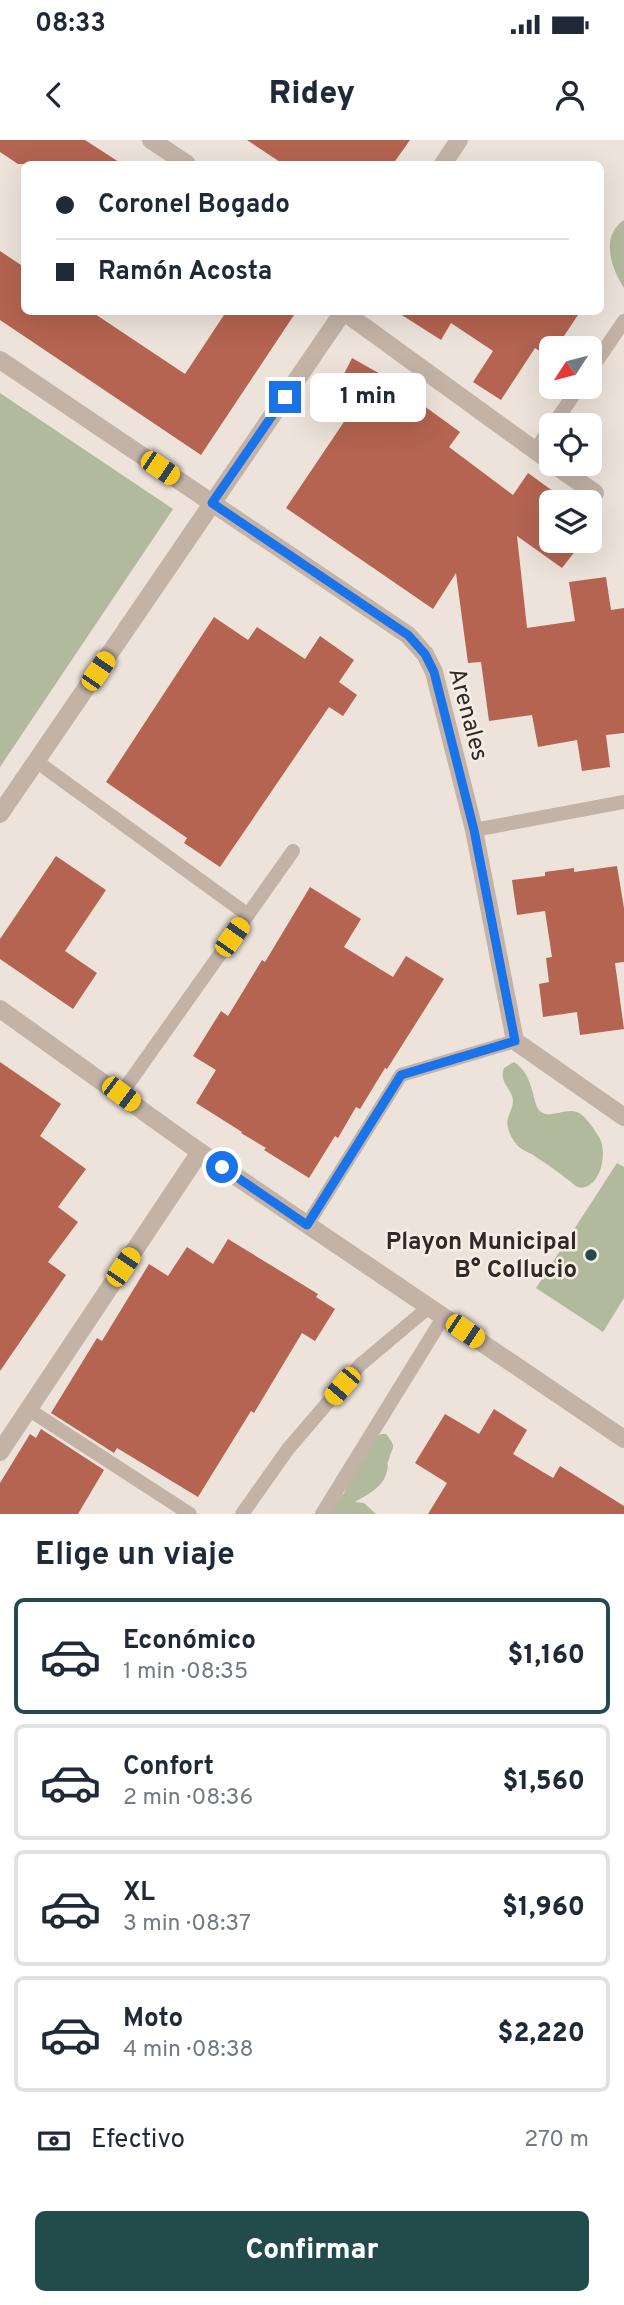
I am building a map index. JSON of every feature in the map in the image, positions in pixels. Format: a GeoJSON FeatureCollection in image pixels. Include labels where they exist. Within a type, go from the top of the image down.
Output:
{"type":"FeatureCollection","features":[{"type":"Feature","properties":{"kind":"street"},"geometry":{"type":"LineString","coordinates":[[151,140],[182,161]]}},
{"type":"Feature","properties":{"kind":"street"},"geometry":{"type":"LineString","coordinates":[[445,161],[459,140]]}},
{"type":"Feature","properties":{"kind":"street"},"geometry":{"type":"LineString","coordinates":[[0,814],[341,315]]}},
{"type":"Feature","properties":{"kind":"street"},"geometry":{"type":"LineString","coordinates":[[347,315],[539,454]]}},
{"type":"Feature","properties":{"kind":"street","name":"Arenales"},"geometry":{"type":"LineString","coordinates":[[0,360],[408,635],[425,654],[434,672],[474,830],[515,1041]]}},
{"type":"Feature","properties":{"kind":"street"},"geometry":{"type":"LineString","coordinates":[[570,476],[590,490]]}},
{"type":"Feature","properties":{"kind":"street"},"geometry":{"type":"LineString","coordinates":[[0,1009],[201,1152],[624,1439]]}},
{"type":"Feature","properties":{"kind":"street"},"geometry":{"type":"LineString","coordinates":[[515,1041],[624,1117]]}},
{"type":"Feature","properties":{"kind":"street"},"geometry":{"type":"LineString","coordinates":[[0,1452],[201,1152]]}},
{"type":"Feature","properties":{"kind":"lane"},"geometry":{"type":"LineString","coordinates":[[602,353],[624,321]]}},
{"type":"Feature","properties":{"kind":"lane"},"geometry":{"type":"LineString","coordinates":[[535,451],[539,445]]}},
{"type":"Feature","properties":{"kind":"lane"},"geometry":{"type":"LineString","coordinates":[[36,761],[248,915]]}},
{"type":"Feature","properties":{"kind":"lane"},"geometry":{"type":"LineString","coordinates":[[474,830],[624,802]]}},
{"type":"Feature","properties":{"kind":"lane"},"geometry":{"type":"LineString","coordinates":[[121,1094],[293,851]]}},
{"type":"Feature","properties":{"kind":"lane"},"geometry":{"type":"LineString","coordinates":[[307,1225],[401,1075],[515,1041]]}},
{"type":"Feature","properties":{"kind":"lane"},"geometry":{"type":"LineString","coordinates":[[242,1514],[288,1449],[360,1365],[437,1312]]}},
{"type":"Feature","properties":{"kind":"lane"},"geometry":{"type":"LineString","coordinates":[[322,1514],[437,1312]]}},
{"type":"Feature","properties":{"kind":"lane"},"geometry":{"type":"LineString","coordinates":[[28,1409],[190,1514]]}},
{"type":"Feature","properties":{"kind":"green space"},"geometry":{"type":"Polygon","coordinates":[[[624,220],[624,288],[612,262],[610,243],[612,235],[624,220]]]}},
{"type":"Feature","properties":{"kind":"green space"},"geometry":{"type":"Polygon","coordinates":[[[0,393],[173,509],[0,767],[0,393]]]}},
{"type":"Feature","properties":{"kind":"green space"},"geometry":{"type":"Polygon","coordinates":[[[514,1062],[530,1082],[541,1112],[577,1112],[598,1135],[602,1147],[601,1168],[590,1184],[583,1188],[576,1186],[520,1148],[513,1140],[507,1125],[513,1102],[503,1073],[504,1068],[514,1062]]]}},
{"type":"Feature","properties":{"kind":"green space","name":"Playon Municipal B° Collucio"},"geometry":{"type":"Polygon","coordinates":[[[617,1163],[624,1167],[624,1298],[603,1332],[536,1288],[617,1163]]]}},
{"type":"Feature","properties":{"kind":"green space"},"geometry":{"type":"Polygon","coordinates":[[[381,1434],[386,1434],[393,1446],[385,1477],[375,1490],[355,1502],[364,1503],[376,1514],[317,1514],[344,1493],[354,1461],[370,1442],[381,1434]]]}},
{"type":"Feature","properties":{"kind":"building"},"geometry":{"type":"Polygon","coordinates":[[[0,140],[85,140],[117,161],[21,161],[21,164],[18,164],[0,152],[0,140]]]}},
{"type":"Feature","properties":{"kind":"building"},"geometry":{"type":"Polygon","coordinates":[[[247,140],[410,140],[395,161],[278,161],[247,140]]]}},
{"type":"Feature","properties":{"kind":"building"},"geometry":{"type":"Polygon","coordinates":[[[0,251],[21,265],[21,315],[96,315],[185,374],[224,315],[294,315],[201,455],[0,320],[0,251]]]}},
{"type":"Feature","properties":{"kind":"building"},"geometry":{"type":"Polygon","coordinates":[[[402,315],[578,315],[564,336],[539,336],[539,351],[535,348],[501,400],[473,382],[493,351],[451,323],[441,340],[402,315]]]}},
{"type":"Feature","properties":{"kind":"building"},"geometry":{"type":"Polygon","coordinates":[[[352,358],[423,398],[420,403],[460,432],[449,447],[513,495],[528,473],[551,490],[539,490],[539,552],[517,536],[527,628],[575,621],[569,582],[606,577],[611,610],[624,608],[624,733],[606,735],[610,767],[582,771],[577,740],[538,747],[532,715],[489,721],[481,662],[468,663],[456,573],[433,609],[286,508],[354,407],[333,396],[352,358]]]}},
{"type":"Feature","properties":{"kind":"building"},"geometry":{"type":"Polygon","coordinates":[[[541,553],[574,553],[562,568],[541,553]]]}},
{"type":"Feature","properties":{"kind":"building"},"geometry":{"type":"Polygon","coordinates":[[[214,617],[248,640],[257,627],[305,659],[320,636],[354,660],[339,682],[357,695],[343,716],[329,707],[220,867],[184,843],[187,838],[106,782],[214,617]]]}},
{"type":"Feature","properties":{"kind":"building"},"geometry":{"type":"Polygon","coordinates":[[[56,856],[106,890],[65,951],[97,973],[73,1009],[0,959],[0,939],[56,856]]]}},
{"type":"Feature","properties":{"kind":"building"},"geometry":{"type":"Polygon","coordinates":[[[617,866],[624,908],[624,962],[615,963],[624,1029],[580,1035],[577,1012],[543,1017],[539,984],[549,982],[546,958],[552,957],[545,911],[517,915],[512,880],[545,876],[545,872],[574,868],[574,872],[617,866]]]}},
{"type":"Feature","properties":{"kind":"building"},"geometry":{"type":"Polygon","coordinates":[[[310,887],[361,919],[344,947],[393,977],[406,956],[444,979],[360,1109],[356,1107],[338,1138],[335,1136],[309,1178],[196,1103],[216,1070],[193,1056],[221,1011],[228,1016],[262,960],[265,962],[310,887]]]}},
{"type":"Feature","properties":{"kind":"building"},"geometry":{"type":"Polygon","coordinates":[[[0,1062],[61,1104],[40,1136],[86,1169],[58,1207],[78,1222],[48,1262],[66,1275],[0,1371],[0,1062]]]}},
{"type":"Feature","properties":{"kind":"building"},"geometry":{"type":"Polygon","coordinates":[[[228,1239],[318,1294],[316,1297],[335,1309],[315,1341],[302,1333],[254,1413],[251,1411],[198,1497],[117,1448],[114,1453],[51,1413],[97,1338],[102,1341],[149,1264],[168,1276],[187,1247],[213,1264],[228,1239]]]}},
{"type":"Feature","properties":{"kind":"building"},"geometry":{"type":"Polygon","coordinates":[[[494,1409],[527,1430],[513,1454],[553,1478],[560,1466],[624,1506],[624,1514],[428,1514],[447,1483],[415,1463],[445,1414],[479,1434],[494,1409]]]}},
{"type":"Feature","properties":{"kind":"building"},"geometry":{"type":"Polygon","coordinates":[[[41,1429],[104,1470],[78,1514],[0,1514],[0,1483],[30,1434],[36,1438],[41,1429]]]}},
{"type":"Feature","properties":{"kind":"place","name":"Playon Municipal B° Collucio"},"geometry":{"type":"Point","coordinates":[591,1255]}},
{"type":"Feature","properties":{"kind":"route"},"geometry":{"type":"LineString","coordinates":[[222,1167],[307,1225],[401,1075],[515,1041],[474,830],[434,672],[425,654],[408,635],[212,503],[285,397]]}}]}
